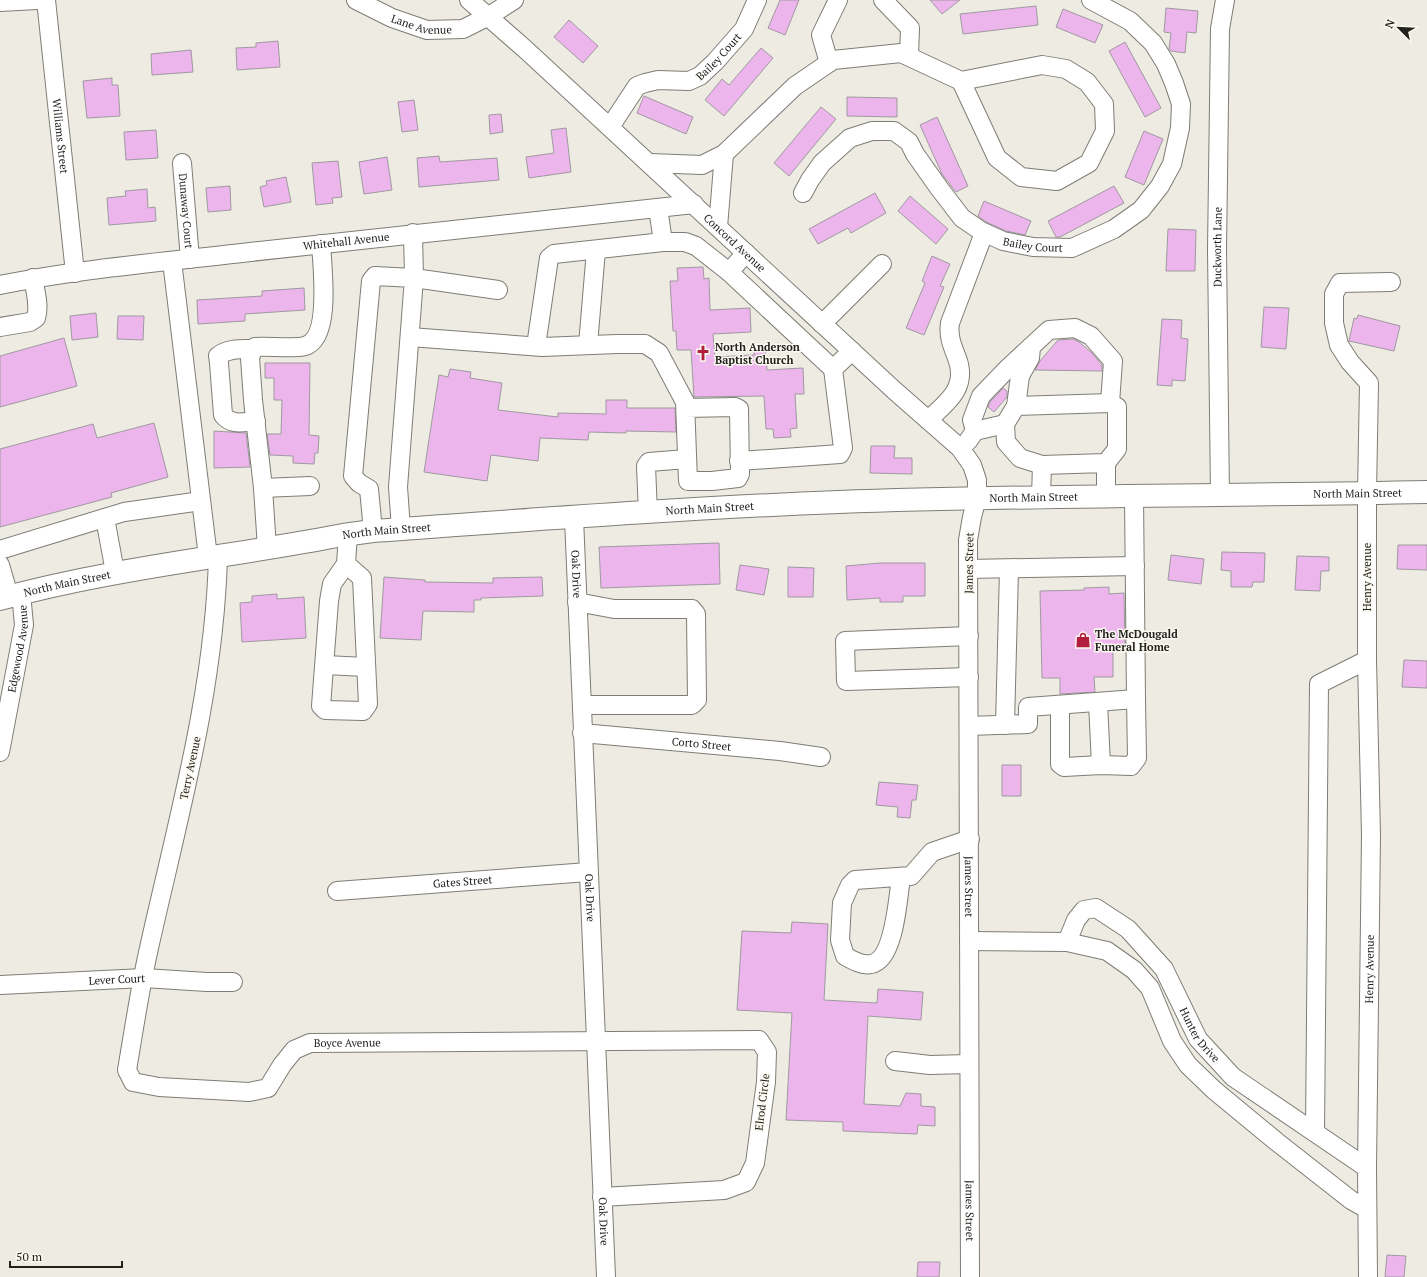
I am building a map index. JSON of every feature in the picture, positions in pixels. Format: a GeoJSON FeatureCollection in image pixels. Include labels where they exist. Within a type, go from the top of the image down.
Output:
{"type":"FeatureCollection","features":[{"type":"Feature","properties":{"kind":"main road","name":"North Main Street"},"geometry":{"type":"LineString","coordinates":[[10,596],[115,572],[373,531],[837,502],[977,498],[1427,492]]}},
{"type":"Feature","properties":{"kind":"street"},"geometry":{"type":"LineString","coordinates":[[0,2],[37,0]]}},
{"type":"Feature","properties":{"kind":"street","name":"Williams Street"},"geometry":{"type":"LineString","coordinates":[[46,0],[75,273]]}},
{"type":"Feature","properties":{"kind":"street","name":"Lane Avenue"},"geometry":{"type":"LineString","coordinates":[[356,0],[392,18],[427,30],[463,29],[489,16],[514,0]]}},
{"type":"Feature","properties":{"kind":"street","name":"Concord Avenue"},"geometry":{"type":"LineString","coordinates":[[469,0],[489,16],[650,163],[822,324],[962,450],[972,465],[977,480],[977,498]]}},
{"type":"Feature","properties":{"kind":"street","name":"Bailey Court"},"geometry":{"type":"LineString","coordinates":[[610,127],[637,86],[658,80],[689,81],[700,76],[744,30],[757,0]]}},
{"type":"Feature","properties":{"kind":"street"},"geometry":{"type":"LineString","coordinates":[[829,63],[821,35],[838,0]]}},
{"type":"Feature","properties":{"kind":"street"},"geometry":{"type":"LineString","coordinates":[[883,0],[910,28],[909,56]]}},
{"type":"Feature","properties":{"kind":"street","name":"Bailey Court"},"geometry":{"type":"LineString","coordinates":[[803,193],[822,163],[850,138],[872,131],[894,130],[909,142],[915,154],[962,218],[984,232],[1003,241],[1033,246],[1072,248],[1114,229],[1141,210],[1160,186],[1172,164],[1180,128],[1181,104],[1166,64],[1153,43],[1130,21],[1091,0]]}},
{"type":"Feature","properties":{"kind":"street","name":"Duckworth Lane"},"geometry":{"type":"LineString","coordinates":[[1220,495],[1217,250],[1220,30],[1225,0]]}},
{"type":"Feature","properties":{"kind":"street"},"geometry":{"type":"LineString","coordinates":[[650,163],[702,165],[724,154],[795,86],[833,60],[901,53],[961,81],[1042,64],[1066,69],[1087,82],[1104,104],[1105,131],[1090,163],[1057,182],[1021,177],[997,158],[961,81]]}},
{"type":"Feature","properties":{"kind":"street"},"geometry":{"type":"LineString","coordinates":[[718,227],[724,154]]}},
{"type":"Feature","properties":{"kind":"street","name":"Dunaway Court"},"geometry":{"type":"LineString","coordinates":[[182,163],[190,259]]}},
{"type":"Feature","properties":{"kind":"street","name":"Whitehall Avenue"},"geometry":{"type":"LineString","coordinates":[[0,285],[33,278],[172,261],[413,233],[694,204]]}},
{"type":"Feature","properties":{"kind":"street"},"geometry":{"type":"LineString","coordinates":[[658,208],[663,242]]}},
{"type":"Feature","properties":{"kind":"street"},"geometry":{"type":"LineString","coordinates":[[928,420],[949,400],[957,388],[960,380],[959,364],[949,333],[950,323],[984,232]]}},
{"type":"Feature","properties":{"kind":"street"},"geometry":{"type":"LineString","coordinates":[[401,529],[398,487],[414,278],[413,233]]}},
{"type":"Feature","properties":{"kind":"street"},"geometry":{"type":"LineString","coordinates":[[536,346],[548,258],[554,254],[663,242],[685,242],[696,246],[729,272],[833,369],[843,448],[840,454],[739,469],[712,481],[688,481]]}},
{"type":"Feature","properties":{"kind":"street"},"geometry":{"type":"LineString","coordinates":[[256,421],[232,422],[223,415],[218,356],[223,352],[230,350],[253,349],[256,347],[304,346],[314,340],[321,323],[324,303],[321,244]]}},
{"type":"Feature","properties":{"kind":"street"},"geometry":{"type":"LineString","coordinates":[[588,345],[596,250]]}},
{"type":"Feature","properties":{"kind":"street"},"geometry":{"type":"LineString","coordinates":[[729,272],[746,253]]}},
{"type":"Feature","properties":{"kind":"street","name":"Terry Avenue"},"geometry":{"type":"LineString","coordinates":[[144,978],[190,770],[206,687],[217,599],[213,556],[201,501],[172,261]]}},
{"type":"Feature","properties":{"kind":"street"},"geometry":{"type":"LineString","coordinates":[[822,324],[882,264]]}},
{"type":"Feature","properties":{"kind":"street"},"geometry":{"type":"LineString","coordinates":[[398,487],[369,489],[359,483],[353,476],[371,281],[375,276],[414,278],[498,290]]}},
{"type":"Feature","properties":{"kind":"street"},"geometry":{"type":"LineString","coordinates":[[0,327],[30,322],[36,318],[37,300],[33,278]]}},
{"type":"Feature","properties":{"kind":"street","name":"Henry Avenue"},"geometry":{"type":"LineString","coordinates":[[1368,1277],[1367,1209],[1371,835],[1367,660],[1367,493],[1369,383],[1350,362],[1339,345],[1334,323],[1334,294],[1340,283],[1391,282]]}},
{"type":"Feature","properties":{"kind":"street"},"geometry":{"type":"LineString","coordinates":[[975,431],[972,420],[981,396],[1049,330],[1075,328],[1091,336],[1113,361],[1110,404]]}},
{"type":"Feature","properties":{"kind":"street"},"geometry":{"type":"LineString","coordinates":[[410,337],[536,346],[644,344],[659,353],[686,402],[689,511]]}},
{"type":"Feature","properties":{"kind":"street"},"geometry":{"type":"LineString","coordinates":[[1031,347],[1030,358],[1020,376],[1016,406],[1005,424],[1006,442],[1020,458],[1042,465],[1106,463]]}},
{"type":"Feature","properties":{"kind":"street"},"geometry":{"type":"LineString","coordinates":[[253,349],[250,358],[264,488],[267,548]]}},
{"type":"Feature","properties":{"kind":"street"},"geometry":{"type":"LineString","coordinates":[[833,369],[852,351]]}},
{"type":"Feature","properties":{"kind":"street"},"geometry":{"type":"LineString","coordinates":[[1016,406],[1110,404],[1117,407],[1118,449],[1106,463],[1106,496]]}},
{"type":"Feature","properties":{"kind":"street"},"geometry":{"type":"LineString","coordinates":[[686,408],[735,407],[739,409],[740,508]]}},
{"type":"Feature","properties":{"kind":"street"},"geometry":{"type":"LineString","coordinates":[[962,450],[975,431],[1005,424]]}},
{"type":"Feature","properties":{"kind":"street"},"geometry":{"type":"LineString","coordinates":[[648,513],[646,466],[649,462],[687,459]]}},
{"type":"Feature","properties":{"kind":"street"},"geometry":{"type":"LineString","coordinates":[[1040,497],[1042,465]]}},
{"type":"Feature","properties":{"kind":"street"},"geometry":{"type":"LineString","coordinates":[[712,481],[713,509]]}},
{"type":"Feature","properties":{"kind":"street"},"geometry":{"type":"LineString","coordinates":[[264,488],[310,486]]}},
{"type":"Feature","properties":{"kind":"street"},"geometry":{"type":"LineString","coordinates":[[369,489],[373,531]]}},
{"type":"Feature","properties":{"kind":"street"},"geometry":{"type":"LineString","coordinates":[[1060,705],[1060,764],[1064,767],[1101,765],[1131,766],[1138,758],[1134,496]]}},
{"type":"Feature","properties":{"kind":"street","name":"James Street"},"geometry":{"type":"LineString","coordinates":[[970,1277],[968,540],[977,498]]}},
{"type":"Feature","properties":{"kind":"street"},"geometry":{"type":"LineString","coordinates":[[0,550],[124,512],[201,501]]}},
{"type":"Feature","properties":{"kind":"street"},"geometry":{"type":"LineString","coordinates":[[105,518],[115,572]]}},
{"type":"Feature","properties":{"kind":"street","name":"Oak Drive"},"geometry":{"type":"LineString","coordinates":[[574,518],[606,1277]]}},
{"type":"Feature","properties":{"kind":"street"},"geometry":{"type":"LineString","coordinates":[[346,564],[362,578],[368,704],[363,711],[325,710],[321,706],[330,596],[332,584],[346,564],[348,534]]}},
{"type":"Feature","properties":{"kind":"street","name":"Edgewood Avenue"},"geometry":{"type":"LineString","coordinates":[[0,565],[10,596],[24,625],[0,752]]}},
{"type":"Feature","properties":{"kind":"street"},"geometry":{"type":"LineString","coordinates":[[968,569],[1135,566]]}},
{"type":"Feature","properties":{"kind":"street"},"geometry":{"type":"LineString","coordinates":[[1005,725],[1009,569]]}},
{"type":"Feature","properties":{"kind":"street"},"geometry":{"type":"LineString","coordinates":[[577,602],[614,609],[692,609],[696,614],[697,700],[692,705],[582,705]]}},
{"type":"Feature","properties":{"kind":"street"},"geometry":{"type":"LineString","coordinates":[[968,636],[845,641],[846,681],[969,677]]}},
{"type":"Feature","properties":{"kind":"street"},"geometry":{"type":"LineString","coordinates":[[1315,1132],[1320,684],[1367,660]]}},
{"type":"Feature","properties":{"kind":"street"},"geometry":{"type":"LineString","coordinates":[[325,665],[366,667]]}},
{"type":"Feature","properties":{"kind":"street"},"geometry":{"type":"LineString","coordinates":[[969,726],[1028,724],[1028,708],[1136,699]]}},
{"type":"Feature","properties":{"kind":"street"},"geometry":{"type":"LineString","coordinates":[[1098,702],[1101,765]]}},
{"type":"Feature","properties":{"kind":"street","name":"Corto Street"},"geometry":{"type":"LineString","coordinates":[[582,734],[780,751],[821,757]]}},
{"type":"Feature","properties":{"kind":"street"},"geometry":{"type":"LineString","coordinates":[[901,877],[894,926],[886,951],[880,959],[872,964],[860,963],[845,956],[840,940],[842,903],[850,885],[855,880],[911,876],[932,852],[970,839]]}},
{"type":"Feature","properties":{"kind":"street","name":"Gates Street"},"geometry":{"type":"LineString","coordinates":[[337,891],[588,872]]}},
{"type":"Feature","properties":{"kind":"street","name":"Hunter Drive"},"geometry":{"type":"LineString","coordinates":[[1067,942],[1076,920],[1084,910],[1096,908],[1128,929],[1164,969],[1198,1039],[1233,1077],[1368,1168]]}},
{"type":"Feature","properties":{"kind":"street"},"geometry":{"type":"LineString","coordinates":[[969,941],[1067,942],[1107,951],[1134,970],[1150,988],[1172,1041],[1188,1065],[1214,1090],[1276,1142],[1351,1200],[1367,1209]]}},
{"type":"Feature","properties":{"kind":"street","name":"Lever Court"},"geometry":{"type":"LineString","coordinates":[[0,985],[144,978],[233,982]]}},
{"type":"Feature","properties":{"kind":"street","name":"Boyce Avenue"},"geometry":{"type":"LineString","coordinates":[[144,978],[127,1070],[133,1082],[159,1087],[249,1092],[268,1088],[282,1065],[294,1050],[310,1043],[596,1040]]}},
{"type":"Feature","properties":{"kind":"street","name":"Elrod Circle"},"geometry":{"type":"LineString","coordinates":[[596,1040],[759,1040],[767,1052],[766,1082],[755,1163],[746,1182],[724,1190],[602,1196]]}},
{"type":"Feature","properties":{"kind":"street"},"geometry":{"type":"LineString","coordinates":[[895,1061],[930,1065],[969,1064]]}},
{"type":"Feature","properties":{"kind":"building"},"geometry":{"type":"Polygon","coordinates":[[[780,0],[799,0],[785,35],[768,28],[780,0]]]}},
{"type":"Feature","properties":{"kind":"building"},"geometry":{"type":"Polygon","coordinates":[[[930,0],[960,0],[942,14],[930,0]]]}},
{"type":"Feature","properties":{"kind":"building"},"geometry":{"type":"Polygon","coordinates":[[[1036,6],[1038,25],[963,34],[960,14],[1036,6]]]}},
{"type":"Feature","properties":{"kind":"building"},"geometry":{"type":"Polygon","coordinates":[[[1166,8],[1198,11],[1196,33],[1187,32],[1185,53],[1171,51],[1169,49],[1171,33],[1164,32],[1166,8]]]}},
{"type":"Feature","properties":{"kind":"building"},"geometry":{"type":"Polygon","coordinates":[[[1063,9],[1103,25],[1095,43],[1056,27],[1063,9]]]}},
{"type":"Feature","properties":{"kind":"building"},"geometry":{"type":"Polygon","coordinates":[[[569,20],[598,46],[583,63],[554,37],[569,20]]]}},
{"type":"Feature","properties":{"kind":"building"},"geometry":{"type":"Polygon","coordinates":[[[278,41],[280,67],[237,70],[236,48],[256,47],[256,43],[278,41]]]}},
{"type":"Feature","properties":{"kind":"building"},"geometry":{"type":"Polygon","coordinates":[[[1125,42],[1161,108],[1145,117],[1109,51],[1125,42]]]}},
{"type":"Feature","properties":{"kind":"building"},"geometry":{"type":"Polygon","coordinates":[[[761,48],[773,58],[724,116],[705,100],[722,79],[729,85],[761,48]]]}},
{"type":"Feature","properties":{"kind":"building"},"geometry":{"type":"Polygon","coordinates":[[[191,50],[193,72],[152,75],[151,54],[191,50]]]}},
{"type":"Feature","properties":{"kind":"building"},"geometry":{"type":"Polygon","coordinates":[[[112,78],[112,85],[118,85],[120,116],[87,118],[83,81],[112,78]]]}},
{"type":"Feature","properties":{"kind":"building"},"geometry":{"type":"Polygon","coordinates":[[[644,96],[693,117],[686,134],[637,113],[644,96]]]}},
{"type":"Feature","properties":{"kind":"building"},"geometry":{"type":"Polygon","coordinates":[[[847,97],[897,98],[897,117],[847,116],[847,97]]]}},
{"type":"Feature","properties":{"kind":"building"},"geometry":{"type":"Polygon","coordinates":[[[414,100],[418,130],[402,132],[398,102],[414,100]]]}},
{"type":"Feature","properties":{"kind":"building"},"geometry":{"type":"Polygon","coordinates":[[[821,107],[836,119],[789,176],[774,163],[821,107]]]}},
{"type":"Feature","properties":{"kind":"building"},"geometry":{"type":"Polygon","coordinates":[[[501,114],[503,132],[490,134],[489,115],[501,114]]]}},
{"type":"Feature","properties":{"kind":"building"},"geometry":{"type":"Polygon","coordinates":[[[937,117],[968,186],[956,192],[942,174],[920,125],[937,117]]]}},
{"type":"Feature","properties":{"kind":"building"},"geometry":{"type":"Polygon","coordinates":[[[566,128],[571,172],[529,178],[526,157],[554,153],[551,130],[566,128]]]}},
{"type":"Feature","properties":{"kind":"building"},"geometry":{"type":"Polygon","coordinates":[[[156,130],[158,158],[126,160],[124,132],[156,130]]]}},
{"type":"Feature","properties":{"kind":"building"},"geometry":{"type":"Polygon","coordinates":[[[1144,131],[1163,139],[1144,185],[1125,177],[1144,131]]]}},
{"type":"Feature","properties":{"kind":"building"},"geometry":{"type":"Polygon","coordinates":[[[439,156],[440,162],[497,158],[499,180],[419,187],[417,158],[439,156]]]}},
{"type":"Feature","properties":{"kind":"building"},"geometry":{"type":"Polygon","coordinates":[[[387,157],[392,190],[364,194],[359,162],[387,157]]]}},
{"type":"Feature","properties":{"kind":"building"},"geometry":{"type":"Polygon","coordinates":[[[338,161],[342,197],[332,198],[333,203],[316,205],[312,163],[338,161]]]}},
{"type":"Feature","properties":{"kind":"building"},"geometry":{"type":"Polygon","coordinates":[[[286,177],[291,202],[264,207],[260,187],[267,185],[266,181],[286,177]]]}},
{"type":"Feature","properties":{"kind":"building"},"geometry":{"type":"Polygon","coordinates":[[[230,186],[231,210],[208,212],[206,188],[230,186]]]}},
{"type":"Feature","properties":{"kind":"building"},"geometry":{"type":"Polygon","coordinates":[[[1114,186],[1124,203],[1060,237],[1056,237],[1048,221],[1114,186]]]}},
{"type":"Feature","properties":{"kind":"building"},"geometry":{"type":"Polygon","coordinates":[[[147,189],[148,208],[155,207],[156,221],[109,225],[107,198],[126,196],[125,191],[147,189]]]}},
{"type":"Feature","properties":{"kind":"building"},"geometry":{"type":"Polygon","coordinates":[[[875,193],[886,213],[851,233],[848,228],[818,244],[809,229],[875,193]]]}},
{"type":"Feature","properties":{"kind":"building"},"geometry":{"type":"Polygon","coordinates":[[[910,196],[948,229],[936,244],[898,211],[910,196]]]}},
{"type":"Feature","properties":{"kind":"building"},"geometry":{"type":"Polygon","coordinates":[[[984,201],[1031,221],[1025,235],[1006,231],[986,222],[978,216],[984,201]]]}},
{"type":"Feature","properties":{"kind":"building"},"geometry":{"type":"Polygon","coordinates":[[[1168,229],[1196,230],[1195,271],[1166,271],[1168,229]]]}},
{"type":"Feature","properties":{"kind":"building"},"geometry":{"type":"Polygon","coordinates":[[[932,256],[950,264],[940,286],[944,287],[924,335],[906,328],[925,283],[922,281],[932,256]]]}},
{"type":"Feature","properties":{"kind":"building","name":"North Anderson Baptist Church"},"geometry":{"type":"Polygon","coordinates":[[[703,267],[704,279],[709,278],[710,310],[750,308],[751,332],[713,334],[715,357],[754,355],[754,348],[765,347],[767,370],[803,368],[804,394],[795,394],[797,428],[790,429],[791,437],[774,438],[773,429],[766,429],[764,396],[694,397],[691,350],[677,350],[676,331],[673,331],[670,281],[678,281],[677,268],[703,267]]]}},
{"type":"Feature","properties":{"kind":"building"},"geometry":{"type":"Polygon","coordinates":[[[304,288],[305,310],[245,314],[245,321],[198,324],[197,300],[262,296],[262,291],[304,288]]]}},
{"type":"Feature","properties":{"kind":"building"},"geometry":{"type":"Polygon","coordinates":[[[1264,307],[1289,308],[1286,349],[1261,347],[1264,307]]]}},
{"type":"Feature","properties":{"kind":"building"},"geometry":{"type":"Polygon","coordinates":[[[96,313],[98,337],[72,340],[70,316],[96,313]]]}},
{"type":"Feature","properties":{"kind":"building"},"geometry":{"type":"Polygon","coordinates":[[[1358,315],[1400,326],[1394,351],[1349,341],[1354,318],[1357,319],[1358,315]]]}},
{"type":"Feature","properties":{"kind":"building"},"geometry":{"type":"Polygon","coordinates":[[[118,316],[144,316],[143,340],[117,339],[118,316]]]}},
{"type":"Feature","properties":{"kind":"building"},"geometry":{"type":"Polygon","coordinates":[[[1162,319],[1182,320],[1181,338],[1188,339],[1185,381],[1172,380],[1172,386],[1157,385],[1162,319]]]}},
{"type":"Feature","properties":{"kind":"building"},"geometry":{"type":"Polygon","coordinates":[[[64,338],[77,386],[0,407],[0,356],[64,338]]]}},
{"type":"Feature","properties":{"kind":"building"},"geometry":{"type":"Polygon","coordinates":[[[1073,339],[1092,353],[1102,365],[1102,371],[1035,370],[1040,361],[1058,340],[1073,339]]]}},
{"type":"Feature","properties":{"kind":"building"},"geometry":{"type":"Polygon","coordinates":[[[265,363],[310,363],[309,435],[319,436],[318,453],[315,453],[314,464],[293,463],[293,456],[270,455],[267,434],[281,434],[282,400],[274,400],[274,378],[265,378],[265,363]]]}},
{"type":"Feature","properties":{"kind":"building"},"geometry":{"type":"Polygon","coordinates":[[[450,369],[471,372],[470,378],[502,383],[498,410],[558,417],[558,413],[606,414],[606,400],[627,400],[627,408],[675,408],[676,432],[589,432],[588,440],[540,438],[538,461],[491,455],[487,481],[424,472],[439,375],[448,377],[450,369]]]}},
{"type":"Feature","properties":{"kind":"building"},"geometry":{"type":"Polygon","coordinates":[[[1003,388],[1007,391],[1007,397],[994,412],[988,407],[990,402],[1003,388]]]}},
{"type":"Feature","properties":{"kind":"building"},"geometry":{"type":"Polygon","coordinates":[[[154,423],[168,477],[111,493],[112,497],[0,527],[0,449],[93,424],[97,438],[154,423]]]}},
{"type":"Feature","properties":{"kind":"building"},"geometry":{"type":"Polygon","coordinates":[[[214,431],[246,433],[250,467],[214,468],[214,431]]]}},
{"type":"Feature","properties":{"kind":"building"},"geometry":{"type":"Polygon","coordinates":[[[871,446],[895,446],[894,458],[912,458],[912,474],[870,473],[871,446]]]}},
{"type":"Feature","properties":{"kind":"building"},"geometry":{"type":"Polygon","coordinates":[[[719,543],[720,584],[601,588],[599,547],[719,543]]]}},
{"type":"Feature","properties":{"kind":"building"},"geometry":{"type":"Polygon","coordinates":[[[1398,545],[1427,545],[1427,570],[1397,569],[1398,545]]]}},
{"type":"Feature","properties":{"kind":"building"},"geometry":{"type":"Polygon","coordinates":[[[1222,552],[1265,553],[1264,582],[1253,582],[1252,587],[1231,587],[1231,571],[1221,570],[1222,552]]]}},
{"type":"Feature","properties":{"kind":"building"},"geometry":{"type":"Polygon","coordinates":[[[1171,555],[1204,559],[1201,584],[1168,580],[1171,555]]]}},
{"type":"Feature","properties":{"kind":"building"},"geometry":{"type":"Polygon","coordinates":[[[1297,556],[1329,557],[1329,571],[1321,571],[1320,591],[1295,590],[1297,556]]]}},
{"type":"Feature","properties":{"kind":"building"},"geometry":{"type":"Polygon","coordinates":[[[880,563],[925,563],[925,596],[903,596],[903,602],[880,602],[880,598],[847,600],[846,566],[880,563]]]}},
{"type":"Feature","properties":{"kind":"building"},"geometry":{"type":"Polygon","coordinates":[[[740,565],[769,569],[764,595],[736,590],[740,565]]]}},
{"type":"Feature","properties":{"kind":"building"},"geometry":{"type":"Polygon","coordinates":[[[788,567],[814,568],[813,597],[788,597],[788,567]]]}},
{"type":"Feature","properties":{"kind":"building"},"geometry":{"type":"Polygon","coordinates":[[[384,577],[425,580],[425,582],[493,583],[493,578],[542,577],[543,596],[481,598],[481,600],[474,600],[474,612],[423,611],[421,640],[380,638],[384,577]]]}},
{"type":"Feature","properties":{"kind":"building","name":"The McDougald Funeral Home"},"geometry":{"type":"Polygon","coordinates":[[[1109,587],[1109,594],[1124,593],[1125,651],[1113,651],[1113,677],[1094,677],[1095,692],[1060,694],[1060,678],[1042,678],[1040,591],[1084,590],[1084,588],[1109,587]]]}},
{"type":"Feature","properties":{"kind":"building"},"geometry":{"type":"Polygon","coordinates":[[[277,594],[277,599],[304,597],[306,638],[242,642],[240,603],[252,602],[252,596],[277,594]]]}},
{"type":"Feature","properties":{"kind":"building"},"geometry":{"type":"Polygon","coordinates":[[[1404,660],[1427,661],[1427,688],[1402,687],[1404,660]]]}},
{"type":"Feature","properties":{"kind":"building"},"geometry":{"type":"Polygon","coordinates":[[[1002,765],[1021,765],[1021,796],[1002,796],[1002,765]]]}},
{"type":"Feature","properties":{"kind":"building"},"geometry":{"type":"Polygon","coordinates":[[[879,782],[918,785],[916,800],[912,800],[910,818],[897,817],[898,807],[876,805],[879,782]]]}},
{"type":"Feature","properties":{"kind":"building"},"geometry":{"type":"Polygon","coordinates":[[[792,922],[828,924],[824,1000],[877,1003],[878,989],[923,992],[921,1020],[868,1016],[864,1104],[900,1106],[906,1093],[921,1094],[921,1106],[935,1107],[935,1126],[918,1125],[917,1134],[843,1131],[843,1122],[786,1120],[792,1013],[737,1010],[742,931],[791,933],[792,922]]]}},
{"type":"Feature","properties":{"kind":"building"},"geometry":{"type":"Polygon","coordinates":[[[1387,1255],[1406,1256],[1404,1277],[1385,1277],[1387,1255]]]}},
{"type":"Feature","properties":{"kind":"building"},"geometry":{"type":"Polygon","coordinates":[[[918,1262],[940,1262],[939,1277],[917,1277],[918,1262]]]}},
{"type":"Feature","properties":{"kind":"place","name":"North Anderson Baptist Church"},"geometry":{"type":"Point","coordinates":[703,353]}},
{"type":"Feature","properties":{"kind":"place","name":"The McDougald Funeral Home"},"geometry":{"type":"Point","coordinates":[1083,640]}}]}
